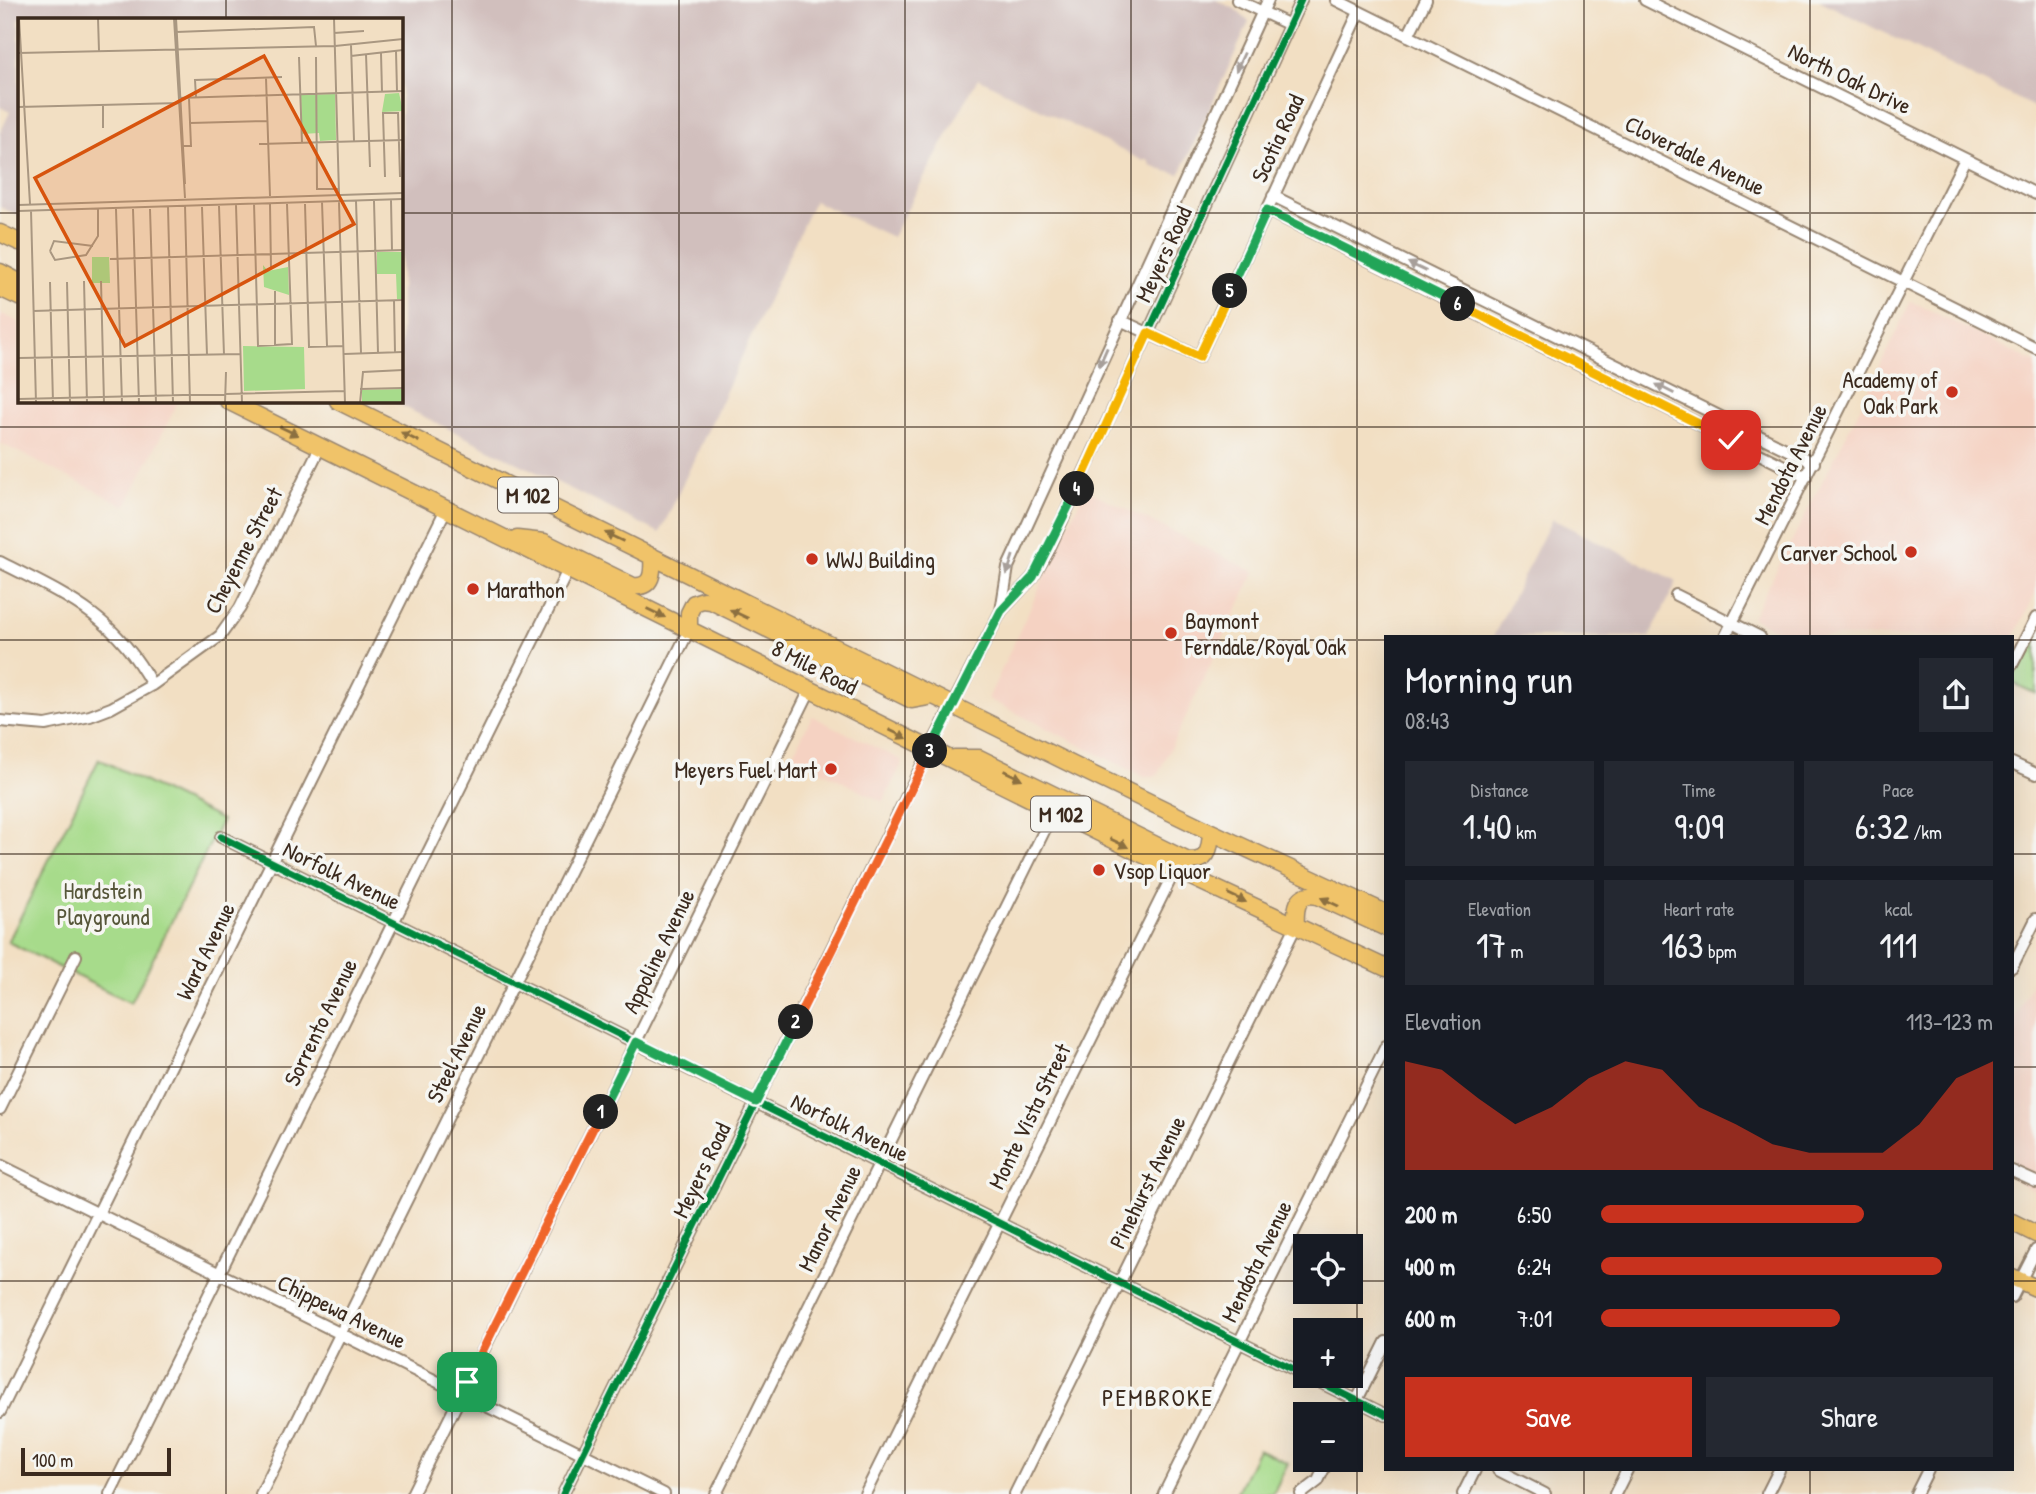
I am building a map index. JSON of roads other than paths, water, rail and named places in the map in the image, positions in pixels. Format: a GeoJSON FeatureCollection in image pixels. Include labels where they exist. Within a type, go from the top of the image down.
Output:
{"type":"FeatureCollection","features":[{"type":"Feature","properties":{"kind":"highway"},"geometry":{"type":"LineString","coordinates":[[0,233],[18,242]]}},
{"type":"Feature","properties":{"kind":"highway"},"geometry":{"type":"LineString","coordinates":[[0,272],[18,281]]}},
{"type":"Feature","properties":{"kind":"highway"},"geometry":{"type":"LineString","coordinates":[[0,288],[18,297]]}},
{"type":"Feature","properties":{"kind":"highway","name":"8 Mile Road"},"geometry":{"type":"LineString","coordinates":[[230,402],[1175,870],[1384,967]]}},
{"type":"Feature","properties":{"kind":"highway","name":"8 Mile Road"},"geometry":{"type":"LineString","coordinates":[[340,402],[953,706],[1211,832],[1384,912]]}},
{"type":"Feature","properties":{"kind":"highway"},"geometry":{"type":"LineString","coordinates":[[504,538],[544,542],[633,586],[641,587],[650,581],[652,556]]}},
{"type":"Feature","properties":{"kind":"highway"},"geometry":{"type":"LineString","coordinates":[[689,630],[688,616],[694,603],[711,601],[912,700],[934,696]]}},
{"type":"Feature","properties":{"kind":"highway"},"geometry":{"type":"LineString","coordinates":[[948,758],[979,758],[1186,860],[1197,861],[1206,856],[1210,849],[1211,832]]}},
{"type":"Feature","properties":{"kind":"highway"},"geometry":{"type":"LineString","coordinates":[[1296,926],[1297,905],[1301,898],[1308,894],[1384,927]]}},
{"type":"Feature","properties":{"kind":"highway"},"geometry":{"type":"LineString","coordinates":[[2014,1223],[2036,1234]]}},
{"type":"Feature","properties":{"kind":"highway"},"geometry":{"type":"LineString","coordinates":[[2016,1279],[2036,1289]]}},
{"type":"Feature","properties":{"kind":"street"},"geometry":{"type":"LineString","coordinates":[[1237,0],[1290,25]]}},
{"type":"Feature","properties":{"kind":"street","name":"Meyers Road"},"geometry":{"type":"LineString","coordinates":[[1001,611],[1007,567],[1268,0]]}},
{"type":"Feature","properties":{"kind":"street","name":"Meyers Road"},"geometry":{"type":"LineString","coordinates":[[563,1494],[1001,611],[1033,577],[1048,551],[1301,0]]}},
{"type":"Feature","properties":{"kind":"street","name":"Cloverdale Avenue"},"geometry":{"type":"LineString","coordinates":[[1336,0],[2036,348]]}},
{"type":"Feature","properties":{"kind":"street"},"geometry":{"type":"LineString","coordinates":[[1408,36],[1426,0]]}},
{"type":"Feature","properties":{"kind":"street","name":"North Oak Drive"},"geometry":{"type":"LineString","coordinates":[[1645,0],[2036,194]]}},
{"type":"Feature","properties":{"kind":"street","name":"Scotia Road"},"geometry":{"type":"LineString","coordinates":[[1148,333],[1199,357],[1359,12]]}},
{"type":"Feature","properties":{"kind":"street","name":"Mendota Avenue"},"geometry":{"type":"LineString","coordinates":[[1726,635],[1965,159]]}},
{"type":"Feature","properties":{"kind":"street"},"geometry":{"type":"LineString","coordinates":[[1273,196],[1814,463]]}},
{"type":"Feature","properties":{"kind":"street"},"geometry":{"type":"LineString","coordinates":[[1267,210],[1807,477]]}},
{"type":"Feature","properties":{"kind":"street"},"geometry":{"type":"LineString","coordinates":[[1360,256],[1367,243]]}},
{"type":"Feature","properties":{"kind":"street"},"geometry":{"type":"LineString","coordinates":[[1120,320],[1148,333]]}},
{"type":"Feature","properties":{"kind":"street"},"geometry":{"type":"LineString","coordinates":[[1523,337],[1530,323]]}},
{"type":"Feature","properties":{"kind":"street"},"geometry":{"type":"LineString","coordinates":[[1609,379],[1616,365]]}},
{"type":"Feature","properties":{"kind":"street"},"geometry":{"type":"LineString","coordinates":[[1696,422],[1703,408]]}},
{"type":"Feature","properties":{"kind":"street","name":"Cheyenne Street"},"geometry":{"type":"LineString","coordinates":[[0,721],[23,724],[68,722],[111,708],[152,685],[220,636],[236,615],[320,447]]}},
{"type":"Feature","properties":{"kind":"street","name":"Ward Avenue"},"geometry":{"type":"LineString","coordinates":[[0,1412],[446,509]]}},
{"type":"Feature","properties":{"kind":"street"},"geometry":{"type":"LineString","coordinates":[[0,562],[63,593],[103,621],[136,658],[152,685]]}},
{"type":"Feature","properties":{"kind":"street","name":"Sorrento Avenue"},"geometry":{"type":"LineString","coordinates":[[110,1494],[568,570]]}},
{"type":"Feature","properties":{"kind":"street"},"geometry":{"type":"LineString","coordinates":[[1676,595],[1756,635]]}},
{"type":"Feature","properties":{"kind":"street"},"geometry":{"type":"LineString","coordinates":[[2014,661],[2036,618]]}},
{"type":"Feature","properties":{"kind":"street","name":"Steel Avenue"},"geometry":{"type":"LineString","coordinates":[[261,1494],[689,630]]}},
{"type":"Feature","properties":{"kind":"street","name":"Appoline Avenue"},"geometry":{"type":"LineString","coordinates":[[412,1494],[810,690]]}},
{"type":"Feature","properties":{"kind":"street"},"geometry":{"type":"LineString","coordinates":[[2014,764],[2036,774]]}},
{"type":"Feature","properties":{"kind":"street","name":"Manor Avenue"},"geometry":{"type":"LineString","coordinates":[[716,1494],[1055,811]]}},
{"type":"Feature","properties":{"kind":"street","name":"Norfolk Avenue"},"geometry":{"type":"LineString","coordinates":[[221,837],[1384,1414]]}},
{"type":"Feature","properties":{"kind":"street","name":"Monte Vista Street"},"geometry":{"type":"LineString","coordinates":[[865,1494],[1175,870]]}},
{"type":"Feature","properties":{"kind":"street"},"geometry":{"type":"LineString","coordinates":[[2014,963],[2036,919]]}},
{"type":"Feature","properties":{"kind":"street","name":"Pinehurst Avenue"},"geometry":{"type":"LineString","coordinates":[[1015,1494],[1296,926]]}},
{"type":"Feature","properties":{"kind":"street"},"geometry":{"type":"LineString","coordinates":[[0,1109],[76,956]]}},
{"type":"Feature","properties":{"kind":"street","name":"Mendota Avenue"},"geometry":{"type":"LineString","coordinates":[[1164,1494],[1384,1050]]}},
{"type":"Feature","properties":{"kind":"street","name":"Chippewa Avenue"},"geometry":{"type":"LineString","coordinates":[[0,1165],[664,1494]]}},
{"type":"Feature","properties":{"kind":"street"},"geometry":{"type":"LineString","coordinates":[[2014,1172],[2036,1182]]}},
{"type":"Feature","properties":{"kind":"street"},"geometry":{"type":"LineString","coordinates":[[2016,1279],[2036,1250]]}},
{"type":"Feature","properties":{"kind":"street"},"geometry":{"type":"LineString","coordinates":[[1357,1401],[1384,1346]]}},
{"type":"Feature","properties":{"kind":"street"},"geometry":{"type":"LineString","coordinates":[[1464,1494],[1475,1471]]}},
{"type":"Feature","properties":{"kind":"street"},"geometry":{"type":"LineString","coordinates":[[1500,1471],[1545,1494]]}},
{"type":"Feature","properties":{"kind":"street"},"geometry":{"type":"LineString","coordinates":[[1615,1494],[1626,1471]]}},
{"type":"Feature","properties":{"kind":"street"},"geometry":{"type":"LineString","coordinates":[[1767,1494],[1778,1471]]}},
{"type":"Feature","properties":{"kind":"street"},"geometry":{"type":"LineString","coordinates":[[1916,1494],[1928,1471]]}},
{"type":"Feature","properties":{"kind":"street"},"geometry":{"type":"LineString","coordinates":[[1301,1494],[1318,1481],[1322,1472]]}},
{"type":"Feature","properties":{"kind":"place","name":"Academy of Oak Park"},"geometry":{"type":"Point","coordinates":[1952,392]}},
{"type":"Feature","properties":{"kind":"place","name":"Carver School"},"geometry":{"type":"Point","coordinates":[1911,552]}},
{"type":"Feature","properties":{"kind":"place","name":"WWJ Building"},"geometry":{"type":"Point","coordinates":[812,559]}},
{"type":"Feature","properties":{"kind":"place","name":"Marathon"},"geometry":{"type":"Point","coordinates":[473,589]}},
{"type":"Feature","properties":{"kind":"place","name":"Baymont Ferndale/Royal Oak"},"geometry":{"type":"Point","coordinates":[1171,633]}},
{"type":"Feature","properties":{"kind":"place","name":"Meyers Fuel Mart"},"geometry":{"type":"Point","coordinates":[831,769]}},
{"type":"Feature","properties":{"kind":"place","name":"Vsop Liquor"},"geometry":{"type":"Point","coordinates":[1099,870]}},
{"type":"Feature","properties":{"kind":"district","name":"PEMBROKE"},"geometry":{"type":"Point","coordinates":[1158,1397]}},
{"type":"Feature","properties":{"kind":"park label","name":"Hardstein Playground"},"geometry":{"type":"Point","coordinates":[103,903]}}]}
